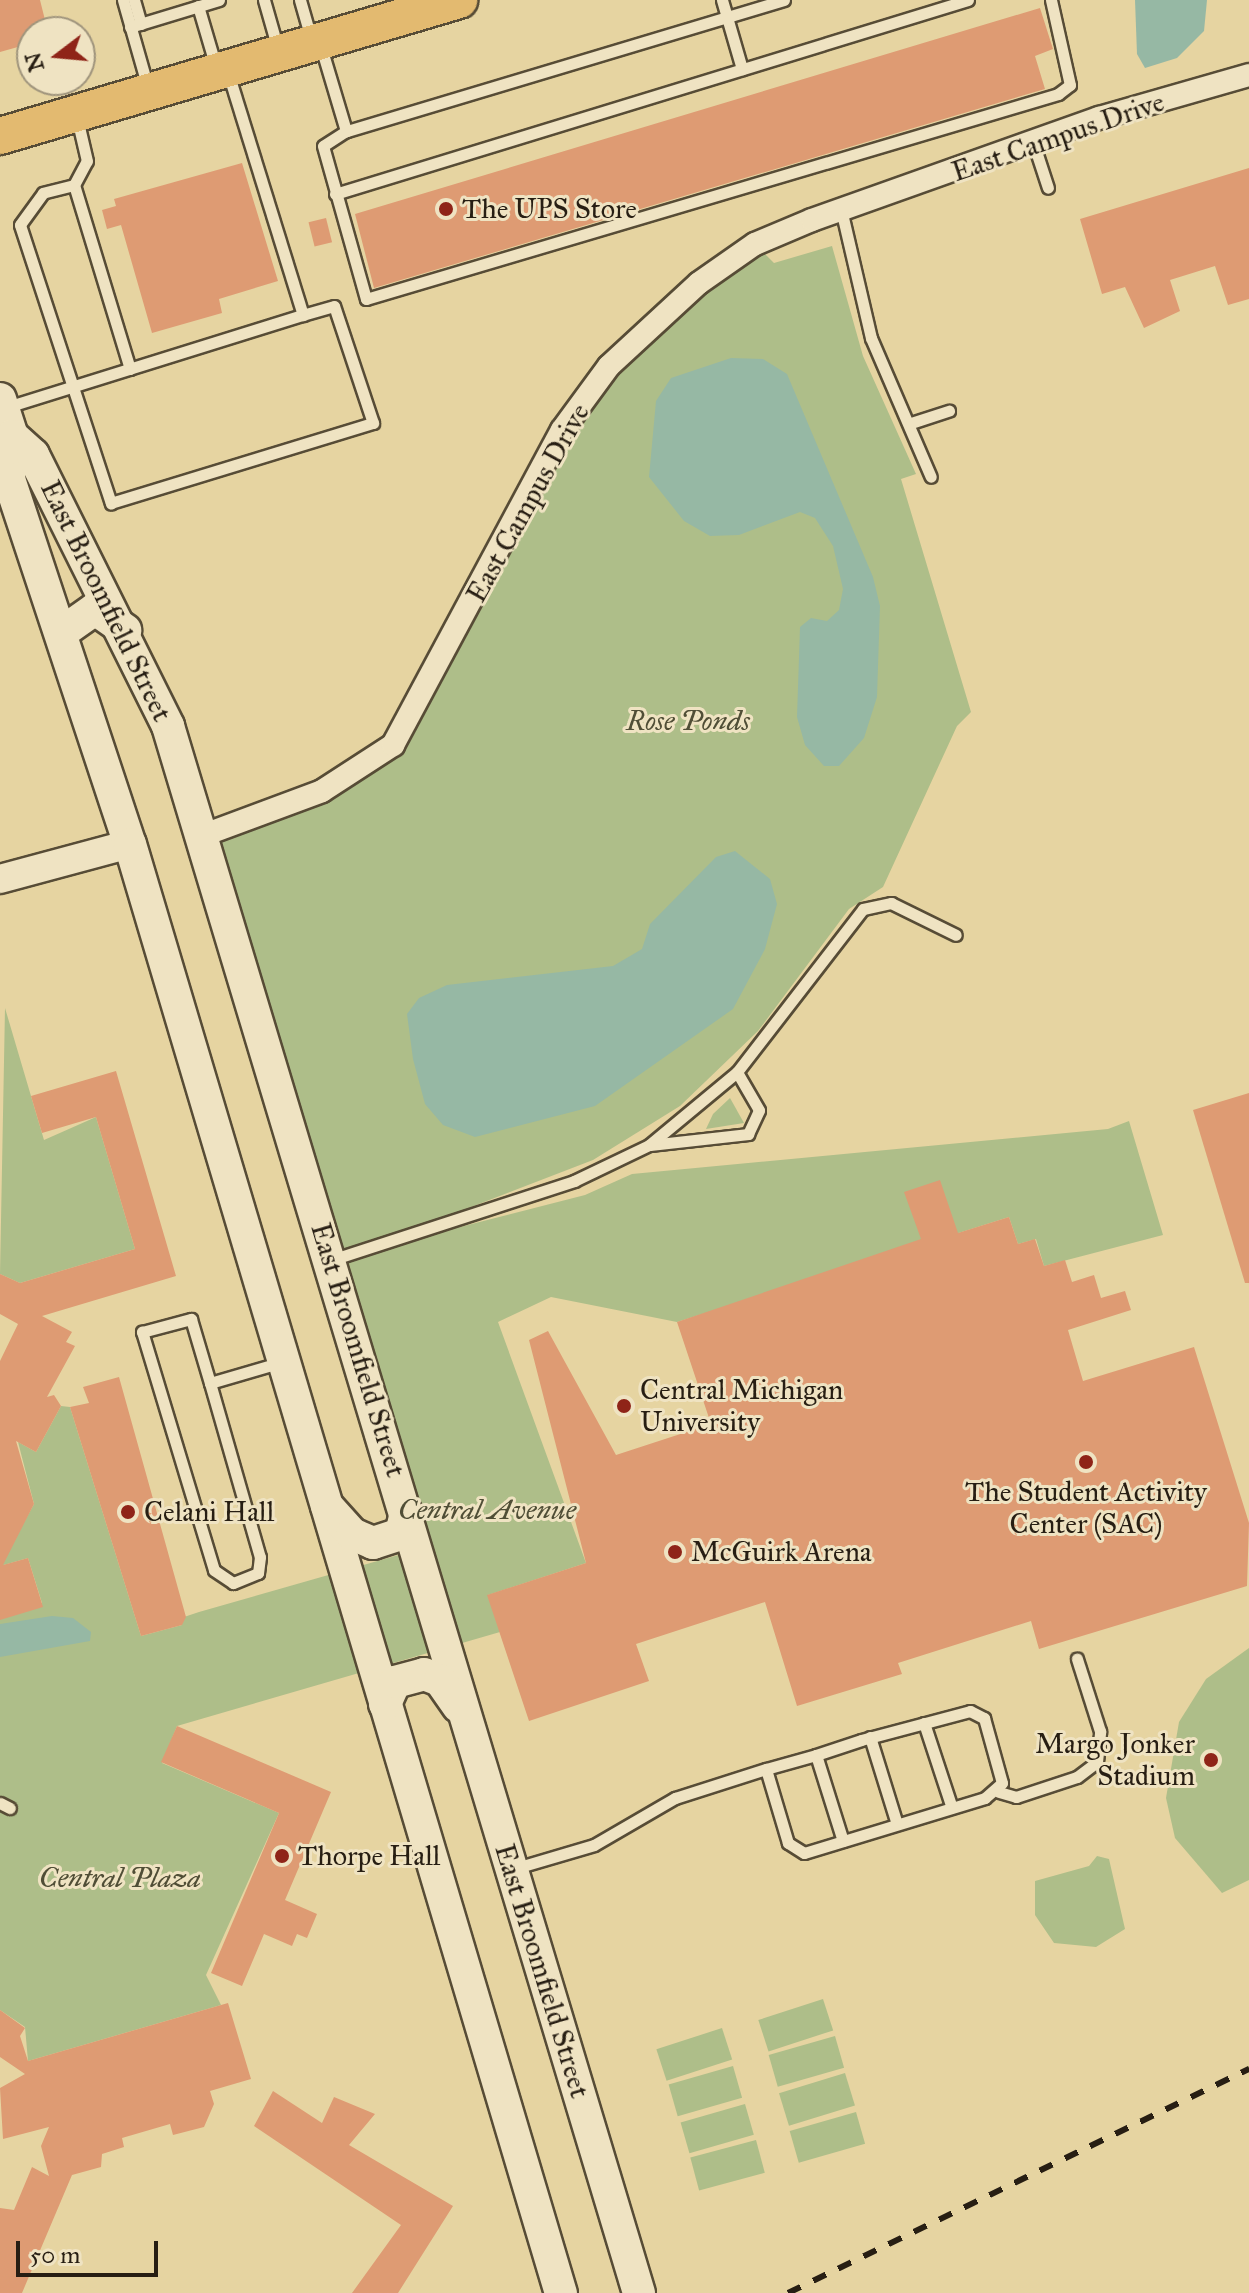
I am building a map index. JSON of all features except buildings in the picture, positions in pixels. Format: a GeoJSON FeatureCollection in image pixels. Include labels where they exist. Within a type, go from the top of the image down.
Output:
{"type":"FeatureCollection","features":[{"type":"Feature","properties":{"kind":"main road"},"geometry":{"type":"LineString","coordinates":[[0,136],[304,46],[386,10],[459,0]]}},
{"type":"Feature","properties":{"kind":"main road","name":"East Broomfield Street"},"geometry":{"type":"LineString","coordinates":[[5,415],[33,455],[160,702],[204,835],[639,2293]]}},
{"type":"Feature","properties":{"kind":"main road","name":"East Broomfield Street"},"geometry":{"type":"LineString","coordinates":[[5,415],[6,466],[130,844],[561,2293]]}},
{"type":"Feature","properties":{"kind":"main road"},"geometry":{"type":"LineString","coordinates":[[61,633],[95,609],[125,630]]}},
{"type":"Feature","properties":{"kind":"main road"},"geometry":{"type":"LineString","coordinates":[[325,1504],[352,1534],[373,1543],[401,1534],[406,1513]]}},
{"type":"Feature","properties":{"kind":"main road"},"geometry":{"type":"LineString","coordinates":[[385,1704],[395,1682],[424,1674],[445,1685],[469,1726]]}},
{"type":"Feature","properties":{"kind":"street","name":"East Campus Drive"},"geometry":{"type":"LineString","coordinates":[[204,835],[322,791],[376,762],[409,722],[562,430],[609,366],[699,283],[755,244],[841,209],[1033,142],[1249,75]]}},
{"type":"Feature","properties":{"kind":"street"},"geometry":{"type":"LineString","coordinates":[[0,879],[130,844]]}},
{"type":"Feature","properties":{"kind":"lane"},"geometry":{"type":"LineString","coordinates":[[123,0],[136,26]]}},
{"type":"Feature","properties":{"kind":"lane"},"geometry":{"type":"LineString","coordinates":[[134,0],[149,92]]}},
{"type":"Feature","properties":{"kind":"lane"},"geometry":{"type":"LineString","coordinates":[[264,0],[304,46],[346,131]]}},
{"type":"Feature","properties":{"kind":"lane"},"geometry":{"type":"LineString","coordinates":[[300,0],[304,46]]}},
{"type":"Feature","properties":{"kind":"lane"},"geometry":{"type":"LineString","coordinates":[[722,0],[742,69]]}},
{"type":"Feature","properties":{"kind":"lane"},"geometry":{"type":"LineString","coordinates":[[784,0],[346,131],[323,146],[366,299],[1058,94],[1070,85],[1051,0]]}},
{"type":"Feature","properties":{"kind":"lane"},"geometry":{"type":"LineString","coordinates":[[335,194],[968,0]]}},
{"type":"Feature","properties":{"kind":"lane"},"geometry":{"type":"LineString","coordinates":[[136,26],[214,1]]}},
{"type":"Feature","properties":{"kind":"lane"},"geometry":{"type":"LineString","coordinates":[[198,6],[303,315]]}},
{"type":"Feature","properties":{"kind":"lane"},"geometry":{"type":"LineString","coordinates":[[76,114],[87,161],[74,185],[130,369]]}},
{"type":"Feature","properties":{"kind":"lane"},"geometry":{"type":"LineString","coordinates":[[1033,142],[1048,188]]}},
{"type":"Feature","properties":{"kind":"lane"},"geometry":{"type":"LineString","coordinates":[[5,415],[68,388],[334,306],[373,423],[111,503],[68,388],[20,225],[43,193],[74,185]]}},
{"type":"Feature","properties":{"kind":"lane"},"geometry":{"type":"LineString","coordinates":[[841,209],[871,338],[911,423],[931,477]]}},
{"type":"Feature","properties":{"kind":"lane"},"geometry":{"type":"LineString","coordinates":[[911,423],[949,411]]}},
{"type":"Feature","properties":{"kind":"lane"},"geometry":{"type":"LineString","coordinates":[[331,1260],[574,1181],[649,1145],[737,1072],[863,909],[891,903],[956,935]]}},
{"type":"Feature","properties":{"kind":"lane"},"geometry":{"type":"LineString","coordinates":[[649,1145],[748,1134],[759,1110],[737,1072]]}},
{"type":"Feature","properties":{"kind":"lane"},"geometry":{"type":"LineString","coordinates":[[191,1319],[210,1383],[260,1557],[258,1573],[233,1583],[214,1570],[142,1332],[191,1319]]}},
{"type":"Feature","properties":{"kind":"lane"},"geometry":{"type":"LineString","coordinates":[[210,1383],[282,1362]]}},
{"type":"Feature","properties":{"kind":"lane"},"geometry":{"type":"LineString","coordinates":[[766,1769],[796,1851],[843,1841],[999,1792],[1016,1797],[1090,1772],[1097,1762],[1100,1731],[1077,1659]]}},
{"type":"Feature","properties":{"kind":"lane"},"geometry":{"type":"LineString","coordinates":[[512,1870],[594,1845],[675,1798],[870,1737],[978,1711],[999,1792]]}},
{"type":"Feature","properties":{"kind":"lane"},"geometry":{"type":"LineString","coordinates":[[924,1723],[952,1808]]}},
{"type":"Feature","properties":{"kind":"lane"},"geometry":{"type":"LineString","coordinates":[[870,1737],[897,1824]]}},
{"type":"Feature","properties":{"kind":"lane"},"geometry":{"type":"LineString","coordinates":[[816,1755],[843,1841]]}},
{"type":"Feature","properties":{"kind":"green space","name":"Rose Ponds"},"geometry":{"type":"Polygon","coordinates":[[[755,244],[774,263],[832,246],[863,356],[916,474],[901,479],[971,712],[957,726],[883,887],[849,909],[758,1031],[680,1106],[593,1160],[342,1257],[585,1195],[632,1174],[1108,1129],[1129,1121],[1163,1235],[1044,1266],[1036,1239],[1018,1244],[1009,1217],[677,1322],[551,1297],[498,1322],[586,1563],[488,1595],[500,1632],[177,1726],[162,1763],[279,1813],[206,1975],[221,2005],[28,2061],[25,2027],[0,2010],[0,1618],[42,1603],[28,1558],[0,1566],[34,1504],[18,1442],[36,1452],[61,1406],[70,1407],[141,1636],[182,1625],[181,1618],[199,1612],[416,1550],[204,835],[376,762],[588,394],[755,244]]]}},
{"type":"Feature","properties":{"kind":"green space"},"geometry":{"type":"Polygon","coordinates":[[[5,1008],[44,1140],[96,1117],[135,1249],[20,1283],[0,1274],[5,1008]]]}},
{"type":"Feature","properties":{"kind":"green space"},"geometry":{"type":"Polygon","coordinates":[[[730,1098],[744,1123],[706,1129],[713,1114],[730,1098]]]}},
{"type":"Feature","properties":{"kind":"green space","name":"Margo Jonker Stadium"},"geometry":{"type":"Polygon","coordinates":[[[1249,1648],[1249,1880],[1222,1893],[1175,1838],[1166,1798],[1179,1722],[1206,1679],[1249,1648]]]}},
{"type":"Feature","properties":{"kind":"green space"},"geometry":{"type":"Polygon","coordinates":[[[1097,1856],[1109,1859],[1125,1929],[1096,1947],[1054,1943],[1035,1915],[1035,1881],[1089,1866],[1097,1856]]]}},
{"type":"Feature","properties":{"kind":"green space"},"geometry":{"type":"Polygon","coordinates":[[[823,1999],[833,2030],[769,2051],[758,2020],[823,1999]]]}},
{"type":"Feature","properties":{"kind":"green space"},"geometry":{"type":"Polygon","coordinates":[[[722,2028],[732,2059],[667,2081],[656,2049],[722,2028]]]}},
{"type":"Feature","properties":{"kind":"green space"},"geometry":{"type":"Polygon","coordinates":[[[835,2036],[844,2068],[778,2087],[769,2055],[835,2036]]]}},
{"type":"Feature","properties":{"kind":"green space"},"geometry":{"type":"Polygon","coordinates":[[[733,2066],[742,2098],[678,2116],[669,2084],[733,2066]]]}},
{"type":"Feature","properties":{"kind":"green space"},"geometry":{"type":"Polygon","coordinates":[[[845,2073],[855,2106],[789,2126],[779,2093],[845,2073]]]}},
{"type":"Feature","properties":{"kind":"green space"},"geometry":{"type":"Polygon","coordinates":[[[745,2104],[754,2135],[689,2153],[681,2122],[745,2104]]]}},
{"type":"Feature","properties":{"kind":"green space"},"geometry":{"type":"Polygon","coordinates":[[[856,2112],[865,2144],[799,2163],[790,2131],[856,2112]]]}},
{"type":"Feature","properties":{"kind":"green space"},"geometry":{"type":"Polygon","coordinates":[[[756,2140],[765,2173],[699,2190],[690,2158],[756,2140]]]}},
{"type":"Feature","properties":{"kind":"shaded area"},"geometry":{"type":"Polygon","coordinates":[[[1135,0],[1207,0],[1204,31],[1177,58],[1145,68],[1137,54],[1135,0]]]}},
{"type":"Feature","properties":{"kind":"shaded area"},"geometry":{"type":"Polygon","coordinates":[[[731,358],[763,359],[787,374],[873,577],[880,606],[877,697],[864,738],[839,766],[824,766],[805,745],[797,717],[800,627],[811,618],[827,621],[839,610],[843,589],[833,546],[815,518],[800,512],[739,535],[710,536],[684,521],[649,477],[656,401],[671,378],[731,358]]]}},
{"type":"Feature","properties":{"kind":"shaded area"},"geometry":{"type":"Polygon","coordinates":[[[735,851],[770,879],[777,904],[765,949],[733,1009],[595,1106],[475,1137],[443,1125],[425,1104],[413,1059],[407,1014],[419,998],[447,985],[613,966],[642,949],[650,924],[716,857],[735,851]]]}},
{"type":"Feature","properties":{"kind":"shaded area"},"geometry":{"type":"Polygon","coordinates":[[[52,1616],[73,1618],[91,1632],[90,1641],[0,1657],[0,1624],[52,1616]]]}},
{"type":"Feature","properties":{"kind":"railway"},"geometry":{"type":"LineString","coordinates":[[788,2293],[1249,2069]]}},
{"type":"Feature","properties":{"kind":"place","name":"The UPS Store"},"geometry":{"type":"Point","coordinates":[446,209]}},
{"type":"Feature","properties":{"kind":"place","name":"Central Michigan University"},"geometry":{"type":"Point","coordinates":[624,1406]}},
{"type":"Feature","properties":{"kind":"place","name":"The Student Activity Center (SAC)"},"geometry":{"type":"Point","coordinates":[1086,1462]}},
{"type":"Feature","properties":{"kind":"place","name":"Celani Hall"},"geometry":{"type":"Point","coordinates":[128,1512]}},
{"type":"Feature","properties":{"kind":"place","name":"McGuirk Arena"},"geometry":{"type":"Point","coordinates":[675,1552]}},
{"type":"Feature","properties":{"kind":"place","name":"Margo Jonker Stadium"},"geometry":{"type":"Point","coordinates":[1211,1760]}},
{"type":"Feature","properties":{"kind":"place","name":"Thorpe Hall"},"geometry":{"type":"Point","coordinates":[282,1856]}},
{"type":"Feature","properties":{"kind":"park label","name":"Central Avenue"},"geometry":{"type":"Point","coordinates":[487,1510]}},
{"type":"Feature","properties":{"kind":"park label","name":"Central Plaza"},"geometry":{"type":"Point","coordinates":[120,1878]}}]}
